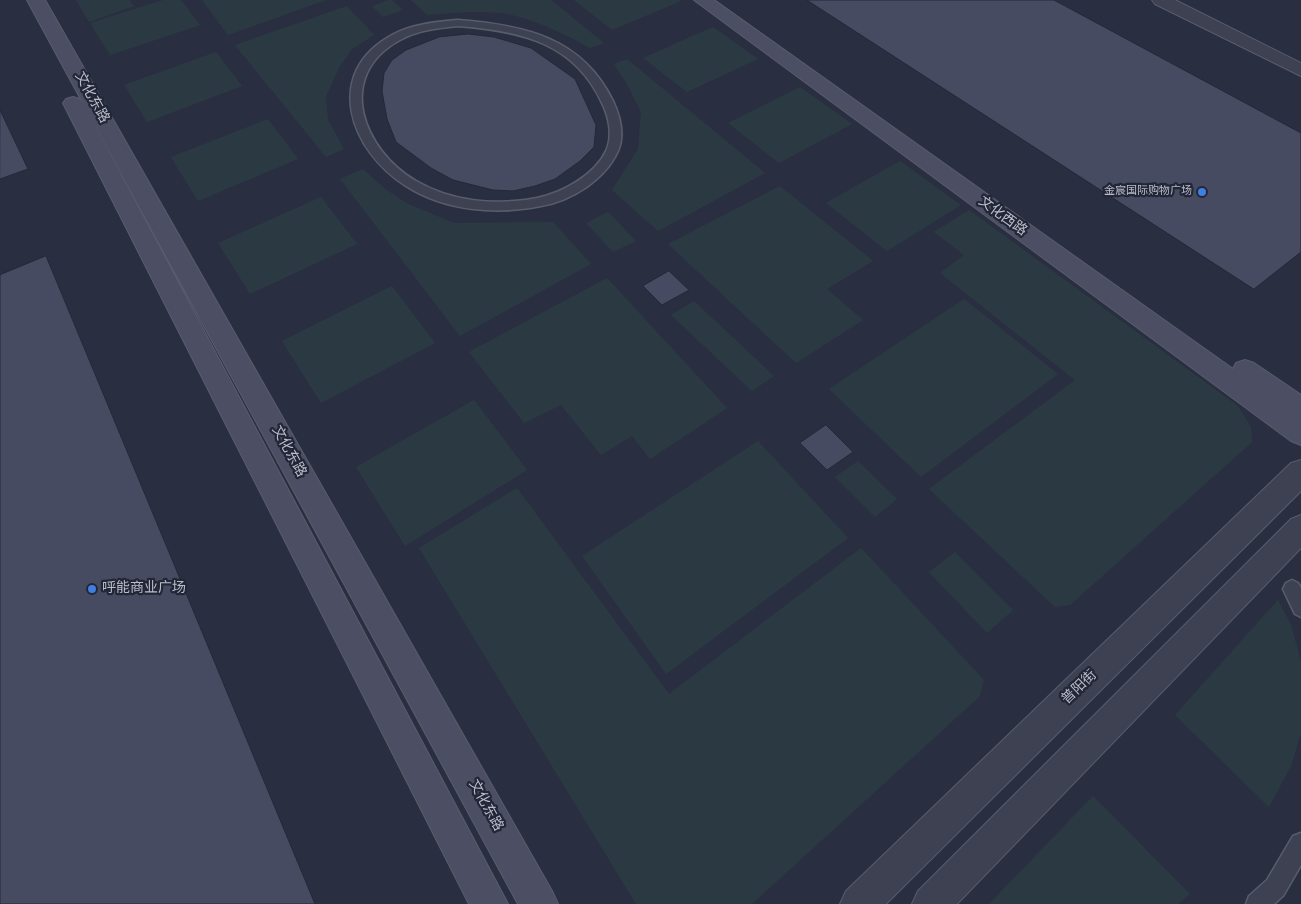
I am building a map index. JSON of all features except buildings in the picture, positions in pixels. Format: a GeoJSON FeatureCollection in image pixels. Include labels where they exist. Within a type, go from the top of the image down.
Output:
{"type":"FeatureCollection","features":[{"type":"Feature","properties":{"kind":"street","name":"文化东路"},"geometry":{"type":"LineString","coordinates":[[20,0],[489,904]]}},
{"type":"Feature","properties":{"kind":"street","name":"文化东路"},"geometry":{"type":"LineString","coordinates":[[36,0],[539,904]]}},
{"type":"Feature","properties":{"kind":"street","name":"文化西路"},"geometry":{"type":"LineString","coordinates":[[704,0],[1301,433]]}},
{"type":"Feature","properties":{"kind":"street","name":"文化西路"},"geometry":{"type":"LineString","coordinates":[[720,0],[1301,409]]}},
{"type":"Feature","properties":{"kind":"street"},"geometry":{"type":"LineString","coordinates":[[1162,0],[1301,70]]}},
{"type":"Feature","properties":{"kind":"street","name":"普阳街"},"geometry":{"type":"LineString","coordinates":[[859,904],[1301,472]]}},
{"type":"Feature","properties":{"kind":"street"},"geometry":{"type":"LineString","coordinates":[[931,904],[1301,528]]}},
{"type":"Feature","properties":{"kind":"lane"},"geometry":{"type":"LineString","coordinates":[[458,23],[487,25],[518,31],[547,41],[568,52],[589,69],[605,94],[615,120],[614,147],[598,172],[573,190],[558,198],[541,202],[503,206],[471,205],[441,197],[419,188],[395,173],[374,153],[362,132],[355,110],[356,89],[360,72],[374,53],[388,42],[407,32],[430,26],[458,23]]}},
{"type":"Feature","properties":{"kind":"lane"},"geometry":{"type":"LineString","coordinates":[[1292,589],[1301,608]]}},
{"type":"Feature","properties":{"kind":"lane"},"geometry":{"type":"LineString","coordinates":[[1257,904],[1275,888],[1301,844]]}},
{"type":"Feature","properties":{"kind":"shaded area"},"geometry":{"type":"Polygon","coordinates":[[[76,0],[130,0],[134,6],[89,22],[76,0]]]}},
{"type":"Feature","properties":{"kind":"shaded area"},"geometry":{"type":"Polygon","coordinates":[[[163,0],[181,0],[200,25],[110,55],[90,23],[163,0]]]}},
{"type":"Feature","properties":{"kind":"shaded area"},"geometry":{"type":"Polygon","coordinates":[[[202,0],[326,0],[228,35],[202,0]]]}},
{"type":"Feature","properties":{"kind":"shaded area"},"geometry":{"type":"Polygon","coordinates":[[[392,0],[403,10],[383,17],[372,6],[392,0]]]}},
{"type":"Feature","properties":{"kind":"shaded area"},"geometry":{"type":"Polygon","coordinates":[[[411,0],[551,0],[604,43],[590,48],[545,26],[505,14],[472,12],[427,15],[411,0]]]}},
{"type":"Feature","properties":{"kind":"shaded area"},"geometry":{"type":"Polygon","coordinates":[[[574,0],[680,0],[681,1],[612,30],[574,0]]]}},
{"type":"Feature","properties":{"kind":"shaded area"},"geometry":{"type":"Polygon","coordinates":[[[347,6],[374,35],[352,49],[340,66],[326,96],[328,120],[344,149],[326,157],[235,45],[347,6]]]}},
{"type":"Feature","properties":{"kind":"shaded area"},"geometry":{"type":"Polygon","coordinates":[[[713,27],[758,59],[687,92],[643,58],[713,27]]]}},
{"type":"Feature","properties":{"kind":"shaded area"},"geometry":{"type":"Polygon","coordinates":[[[216,52],[242,86],[147,122],[124,85],[216,52]]]}},
{"type":"Feature","properties":{"kind":"shaded area"},"geometry":{"type":"Polygon","coordinates":[[[627,59],[765,173],[658,231],[612,190],[638,149],[641,112],[614,64],[627,59]]]}},
{"type":"Feature","properties":{"kind":"shaded area"},"geometry":{"type":"Polygon","coordinates":[[[800,87],[852,124],[779,163],[728,123],[800,87]]]}},
{"type":"Feature","properties":{"kind":"shaded area"},"geometry":{"type":"Polygon","coordinates":[[[268,119],[298,159],[198,201],[171,157],[268,119]]]}},
{"type":"Feature","properties":{"kind":"shaded area"},"geometry":{"type":"Polygon","coordinates":[[[900,161],[961,205],[887,251],[826,203],[900,161]]]}},
{"type":"Feature","properties":{"kind":"shaded area"},"geometry":{"type":"Polygon","coordinates":[[[363,169],[385,189],[408,204],[454,223],[553,222],[591,264],[460,336],[340,179],[363,169]]]}},
{"type":"Feature","properties":{"kind":"shaded area"},"geometry":{"type":"Polygon","coordinates":[[[780,186],[873,261],[827,289],[863,320],[796,363],[668,244],[780,186]]]}},
{"type":"Feature","properties":{"kind":"shaded area"},"geometry":{"type":"Polygon","coordinates":[[[321,197],[357,244],[250,294],[218,243],[321,197]]]}},
{"type":"Feature","properties":{"kind":"shaded area"},"geometry":{"type":"Polygon","coordinates":[[[969,210],[1238,406],[1251,427],[1252,442],[1070,605],[1055,607],[929,489],[1075,380],[940,273],[964,255],[934,232],[969,210]]]}},
{"type":"Feature","properties":{"kind":"shaded area"},"geometry":{"type":"Polygon","coordinates":[[[608,212],[636,241],[613,252],[586,223],[608,212]]]}},
{"type":"Feature","properties":{"kind":"shaded area"},"geometry":{"type":"Polygon","coordinates":[[[607,278],[727,408],[650,459],[632,436],[601,455],[561,405],[524,423],[469,352],[607,278]]]}},
{"type":"Feature","properties":{"kind":"shaded area"},"geometry":{"type":"Polygon","coordinates":[[[392,286],[435,343],[321,403],[282,341],[392,286]]]}},
{"type":"Feature","properties":{"kind":"shaded area"},"geometry":{"type":"Polygon","coordinates":[[[964,299],[1058,374],[921,477],[829,389],[964,299]]]}},
{"type":"Feature","properties":{"kind":"shaded area"},"geometry":{"type":"Polygon","coordinates":[[[694,301],[774,376],[752,391],[671,315],[694,301]]]}},
{"type":"Feature","properties":{"kind":"shaded area"},"geometry":{"type":"Polygon","coordinates":[[[474,400],[527,470],[405,546],[356,467],[474,400]]]}},
{"type":"Feature","properties":{"kind":"shaded area"},"geometry":{"type":"Polygon","coordinates":[[[758,441],[848,538],[666,674],[582,556],[758,441]]]}},
{"type":"Feature","properties":{"kind":"shaded area"},"geometry":{"type":"Polygon","coordinates":[[[858,461],[897,499],[875,517],[835,477],[858,461]]]}},
{"type":"Feature","properties":{"kind":"shaded area"},"geometry":{"type":"Polygon","coordinates":[[[517,488],[669,694],[861,548],[984,680],[980,696],[752,904],[636,904],[419,548],[517,488]]]}},
{"type":"Feature","properties":{"kind":"shaded area"},"geometry":{"type":"Polygon","coordinates":[[[955,552],[1013,610],[987,633],[929,572],[955,552]]]}},
{"type":"Feature","properties":{"kind":"shaded area"},"geometry":{"type":"Polygon","coordinates":[[[1278,600],[1291,625],[1301,662],[1301,733],[1291,766],[1269,807],[1175,715],[1278,600]]]}},
{"type":"Feature","properties":{"kind":"shaded area"},"geometry":{"type":"Polygon","coordinates":[[[1093,796],[1190,894],[1178,904],[989,904],[1093,796]]]}},
{"type":"Feature","properties":{"kind":"place","name":"金宸国际购物广场"},"geometry":{"type":"Point","coordinates":[1202,192]}},
{"type":"Feature","properties":{"kind":"place","name":"呼能商业广场"},"geometry":{"type":"Point","coordinates":[92,589]}}]}
